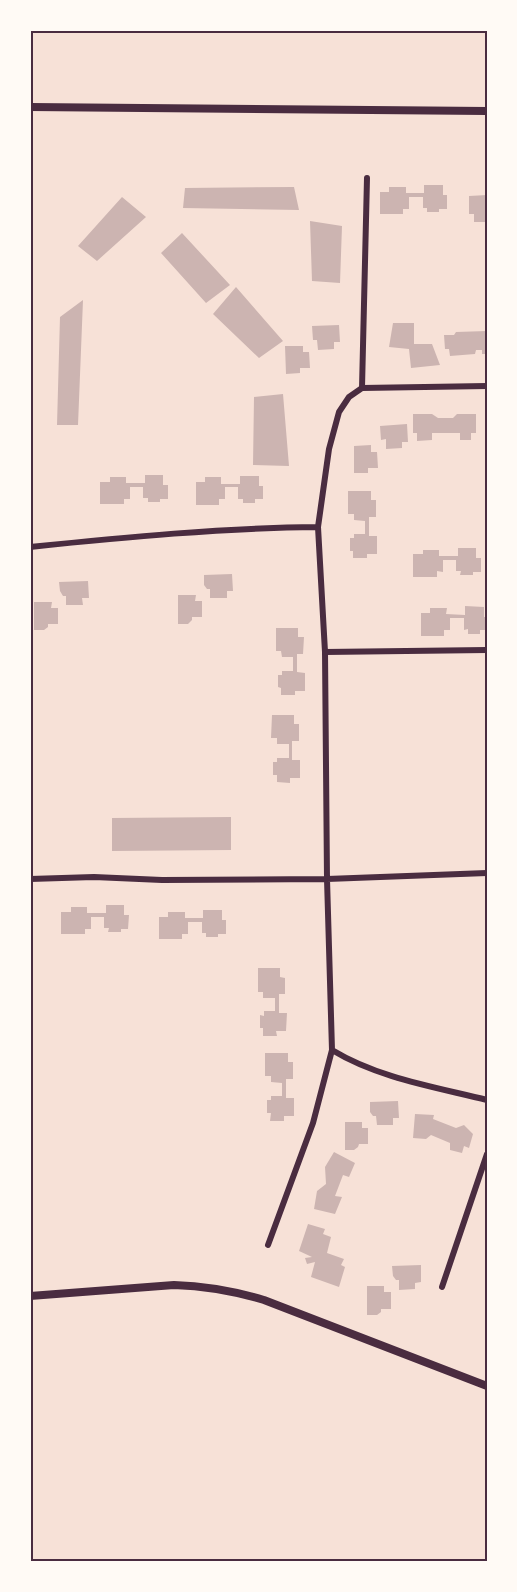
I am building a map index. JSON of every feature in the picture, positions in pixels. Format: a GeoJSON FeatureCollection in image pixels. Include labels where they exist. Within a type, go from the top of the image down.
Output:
{"type":"FeatureCollection","features":[{"type":"Feature","properties":{"kind":"street"},"geometry":{"type":"LineString","coordinates":[[30,107],[487,111]]}},
{"type":"Feature","properties":{"kind":"street"},"geometry":{"type":"LineString","coordinates":[[362,388],[367,177]]}},
{"type":"Feature","properties":{"kind":"street"},"geometry":{"type":"LineString","coordinates":[[268,1245],[313,1123],[332,1050],[327,879],[325,652],[318,527],[329,449],[339,412],[349,397],[362,388],[487,386]]}},
{"type":"Feature","properties":{"kind":"street"},"geometry":{"type":"LineString","coordinates":[[30,547],[109,538],[318,527]]}},
{"type":"Feature","properties":{"kind":"street"},"geometry":{"type":"LineString","coordinates":[[325,652],[487,650]]}},
{"type":"Feature","properties":{"kind":"street"},"geometry":{"type":"LineString","coordinates":[[30,879],[94,877],[162,880],[327,879],[487,873]]}},
{"type":"Feature","properties":{"kind":"street"},"geometry":{"type":"LineString","coordinates":[[332,1050],[374,1070],[487,1100]]}},
{"type":"Feature","properties":{"kind":"street"},"geometry":{"type":"LineString","coordinates":[[442,1287],[487,1154]]}},
{"type":"Feature","properties":{"kind":"street"},"geometry":{"type":"LineString","coordinates":[[30,1296],[174,1285],[196,1285],[232,1291],[264,1300],[487,1386]]}},
{"type":"Feature","properties":{"kind":"building"},"geometry":{"type":"Polygon","coordinates":[[[424,185],[443,185],[443,195],[447,195],[447,209],[427,212],[427,208],[423,208],[423,197],[409,197],[409,209],[403,209],[403,214],[380,214],[380,192],[389,192],[389,187],[406,187],[406,193],[424,193],[424,185]]]}},
{"type":"Feature","properties":{"kind":"building"},"geometry":{"type":"Polygon","coordinates":[[[294,187],[299,210],[183,208],[185,188],[294,187]]]}},
{"type":"Feature","properties":{"kind":"building"},"geometry":{"type":"Polygon","coordinates":[[[487,195],[487,222],[474,222],[474,214],[469,214],[469,196],[487,195]]]}},
{"type":"Feature","properties":{"kind":"building"},"geometry":{"type":"Polygon","coordinates":[[[122,197],[146,217],[97,261],[78,246],[122,197]]]}},
{"type":"Feature","properties":{"kind":"building"},"geometry":{"type":"Polygon","coordinates":[[[310,221],[342,226],[340,283],[312,281],[310,221]]]}},
{"type":"Feature","properties":{"kind":"building"},"geometry":{"type":"Polygon","coordinates":[[[182,233],[230,285],[206,303],[161,253],[182,233]]]}},
{"type":"Feature","properties":{"kind":"building"},"geometry":{"type":"Polygon","coordinates":[[[236,287],[283,341],[259,358],[213,314],[236,287]]]}},
{"type":"Feature","properties":{"kind":"building"},"geometry":{"type":"Polygon","coordinates":[[[83,300],[78,425],[57,425],[60,317],[83,300]]]}},
{"type":"Feature","properties":{"kind":"building"},"geometry":{"type":"Polygon","coordinates":[[[393,323],[414,323],[414,344],[432,344],[440,365],[411,368],[409,349],[389,347],[393,323]]]}},
{"type":"Feature","properties":{"kind":"building"},"geometry":{"type":"Polygon","coordinates":[[[339,325],[340,342],[334,342],[334,349],[318,350],[317,340],[313,340],[312,326],[339,325]]]}},
{"type":"Feature","properties":{"kind":"building"},"geometry":{"type":"Polygon","coordinates":[[[487,331],[487,354],[482,354],[482,350],[476,350],[475,354],[450,356],[449,349],[445,349],[444,335],[454,335],[456,332],[487,331]]]}},
{"type":"Feature","properties":{"kind":"building"},"geometry":{"type":"Polygon","coordinates":[[[285,346],[303,346],[303,352],[309,352],[310,368],[300,368],[300,373],[286,374],[285,346]]]}},
{"type":"Feature","properties":{"kind":"building"},"geometry":{"type":"Polygon","coordinates":[[[283,394],[289,466],[253,465],[254,397],[283,394]]]}},
{"type":"Feature","properties":{"kind":"building"},"geometry":{"type":"Polygon","coordinates":[[[413,414],[432,414],[438,418],[453,418],[457,414],[476,414],[476,433],[471,433],[471,440],[460,440],[460,433],[432,433],[432,440],[417,441],[417,433],[413,433],[413,414]]]}},
{"type":"Feature","properties":{"kind":"building"},"geometry":{"type":"Polygon","coordinates":[[[407,424],[408,442],[402,442],[402,448],[386,449],[386,439],[381,440],[380,426],[407,424]]]}},
{"type":"Feature","properties":{"kind":"building"},"geometry":{"type":"Polygon","coordinates":[[[371,445],[371,452],[377,452],[378,468],[368,468],[368,473],[354,473],[354,446],[371,445]]]}},
{"type":"Feature","properties":{"kind":"building"},"geometry":{"type":"Polygon","coordinates":[[[145,475],[163,475],[163,485],[168,485],[168,499],[148,502],[148,498],[143,498],[143,487],[130,487],[130,499],[124,499],[124,504],[100,504],[100,482],[110,482],[110,477],[126,477],[126,483],[145,483],[145,475]]]}},
{"type":"Feature","properties":{"kind":"building"},"geometry":{"type":"Polygon","coordinates":[[[240,476],[259,476],[259,486],[263,486],[263,499],[255,499],[255,503],[243,503],[243,499],[238,499],[238,487],[225,487],[225,499],[219,499],[219,505],[196,505],[196,482],[205,482],[205,477],[221,477],[221,484],[240,484],[240,476]]]}},
{"type":"Feature","properties":{"kind":"building"},"geometry":{"type":"Polygon","coordinates":[[[348,491],[371,491],[371,500],[376,500],[376,517],[369,517],[369,536],[377,536],[377,554],[367,554],[367,558],[353,558],[353,551],[350,551],[350,538],[354,538],[354,534],[365,534],[365,521],[354,520],[354,514],[348,514],[348,491]]]}},
{"type":"Feature","properties":{"kind":"building"},"geometry":{"type":"Polygon","coordinates":[[[458,548],[476,548],[476,558],[481,558],[481,572],[473,572],[473,575],[460,575],[461,571],[456,571],[456,560],[443,560],[443,572],[437,571],[437,577],[413,577],[413,554],[423,554],[423,550],[439,550],[439,556],[458,556],[458,548]]]}},
{"type":"Feature","properties":{"kind":"building"},"geometry":{"type":"Polygon","coordinates":[[[232,574],[233,591],[227,591],[227,598],[210,598],[210,589],[204,585],[204,575],[232,574]]]}},
{"type":"Feature","properties":{"kind":"building"},"geometry":{"type":"Polygon","coordinates":[[[88,581],[89,598],[82,598],[83,605],[66,605],[66,596],[63,596],[60,591],[59,582],[88,581]]]}},
{"type":"Feature","properties":{"kind":"building"},"geometry":{"type":"Polygon","coordinates":[[[178,595],[196,595],[195,601],[202,601],[202,617],[192,617],[188,624],[178,624],[178,595]]]}},
{"type":"Feature","properties":{"kind":"building"},"geometry":{"type":"Polygon","coordinates":[[[34,602],[52,602],[51,608],[58,608],[58,624],[48,624],[44,630],[34,630],[34,602]]]}},
{"type":"Feature","properties":{"kind":"building"},"geometry":{"type":"Polygon","coordinates":[[[465,606],[484,607],[487,630],[480,630],[480,634],[468,634],[468,629],[464,630],[464,618],[450,618],[450,630],[444,630],[444,636],[421,636],[421,613],[430,613],[430,608],[447,608],[446,614],[465,615],[465,606]]]}},
{"type":"Feature","properties":{"kind":"building"},"geometry":{"type":"Polygon","coordinates":[[[276,628],[298,628],[298,637],[304,637],[303,654],[297,654],[297,672],[305,673],[305,691],[295,691],[295,695],[281,695],[281,688],[278,687],[278,675],[282,675],[282,671],[293,671],[293,657],[282,657],[281,651],[276,651],[276,628]]]}},
{"type":"Feature","properties":{"kind":"building"},"geometry":{"type":"Polygon","coordinates":[[[272,715],[294,715],[294,724],[299,724],[299,741],[292,741],[292,760],[300,760],[300,778],[290,778],[290,783],[277,782],[277,775],[273,775],[273,762],[277,762],[277,758],[289,758],[289,744],[277,744],[277,738],[271,738],[272,715]]]}},
{"type":"Feature","properties":{"kind":"building"},"geometry":{"type":"Polygon","coordinates":[[[231,817],[231,850],[112,851],[112,818],[231,817]]]}},
{"type":"Feature","properties":{"kind":"building"},"geometry":{"type":"Polygon","coordinates":[[[106,905],[124,905],[124,915],[129,915],[128,929],[121,929],[121,932],[108,932],[109,928],[104,928],[104,917],[91,917],[91,929],[85,929],[85,934],[61,934],[61,912],[71,912],[71,907],[87,907],[87,913],[106,913],[106,905]]]}},
{"type":"Feature","properties":{"kind":"building"},"geometry":{"type":"Polygon","coordinates":[[[203,910],[222,910],[222,920],[226,920],[226,934],[206,937],[206,933],[202,933],[202,922],[188,922],[188,934],[182,934],[182,939],[159,939],[159,917],[168,917],[168,912],[185,912],[185,918],[203,918],[203,910]]]}},
{"type":"Feature","properties":{"kind":"building"},"geometry":{"type":"Polygon","coordinates":[[[258,968],[280,968],[280,977],[285,978],[285,994],[279,994],[279,1013],[287,1013],[286,1031],[276,1031],[277,1036],[263,1036],[263,1028],[260,1028],[260,1015],[264,1016],[264,1011],[275,1011],[275,998],[263,998],[263,992],[258,992],[258,968]]]}},
{"type":"Feature","properties":{"kind":"building"},"geometry":{"type":"Polygon","coordinates":[[[265,1053],[288,1053],[288,1062],[293,1062],[293,1079],[286,1079],[286,1098],[294,1098],[294,1116],[284,1116],[284,1121],[270,1121],[271,1113],[267,1113],[267,1100],[271,1100],[271,1096],[282,1096],[282,1083],[271,1082],[271,1076],[265,1076],[265,1053]]]}},
{"type":"Feature","properties":{"kind":"building"},"geometry":{"type":"Polygon","coordinates":[[[398,1101],[399,1118],[393,1118],[393,1125],[377,1125],[376,1116],[370,1112],[370,1102],[398,1101]]]}},
{"type":"Feature","properties":{"kind":"building"},"geometry":{"type":"Polygon","coordinates":[[[415,1114],[434,1115],[433,1119],[456,1128],[464,1125],[473,1134],[469,1148],[464,1146],[462,1153],[450,1150],[450,1143],[431,1135],[426,1139],[413,1138],[415,1114]]]}},
{"type":"Feature","properties":{"kind":"building"},"geometry":{"type":"Polygon","coordinates":[[[345,1122],[362,1122],[362,1128],[368,1128],[368,1144],[359,1144],[354,1150],[345,1150],[345,1122]]]}},
{"type":"Feature","properties":{"kind":"building"},"geometry":{"type":"Polygon","coordinates":[[[334,1152],[355,1163],[349,1177],[343,1175],[335,1196],[342,1197],[335,1214],[314,1209],[317,1191],[326,1184],[325,1167],[334,1152]]]}},
{"type":"Feature","properties":{"kind":"building"},"geometry":{"type":"Polygon","coordinates":[[[308,1224],[325,1229],[323,1234],[331,1237],[327,1253],[344,1259],[341,1265],[345,1267],[339,1287],[311,1277],[315,1262],[307,1264],[305,1258],[312,1257],[299,1251],[308,1224]]]}},
{"type":"Feature","properties":{"kind":"building"},"geometry":{"type":"Polygon","coordinates":[[[421,1265],[421,1282],[415,1283],[415,1289],[399,1290],[399,1280],[393,1276],[392,1266],[421,1265]]]}},
{"type":"Feature","properties":{"kind":"building"},"geometry":{"type":"Polygon","coordinates":[[[367,1286],[384,1286],[384,1292],[391,1292],[391,1309],[381,1309],[377,1315],[367,1315],[367,1286]]]}}]}
